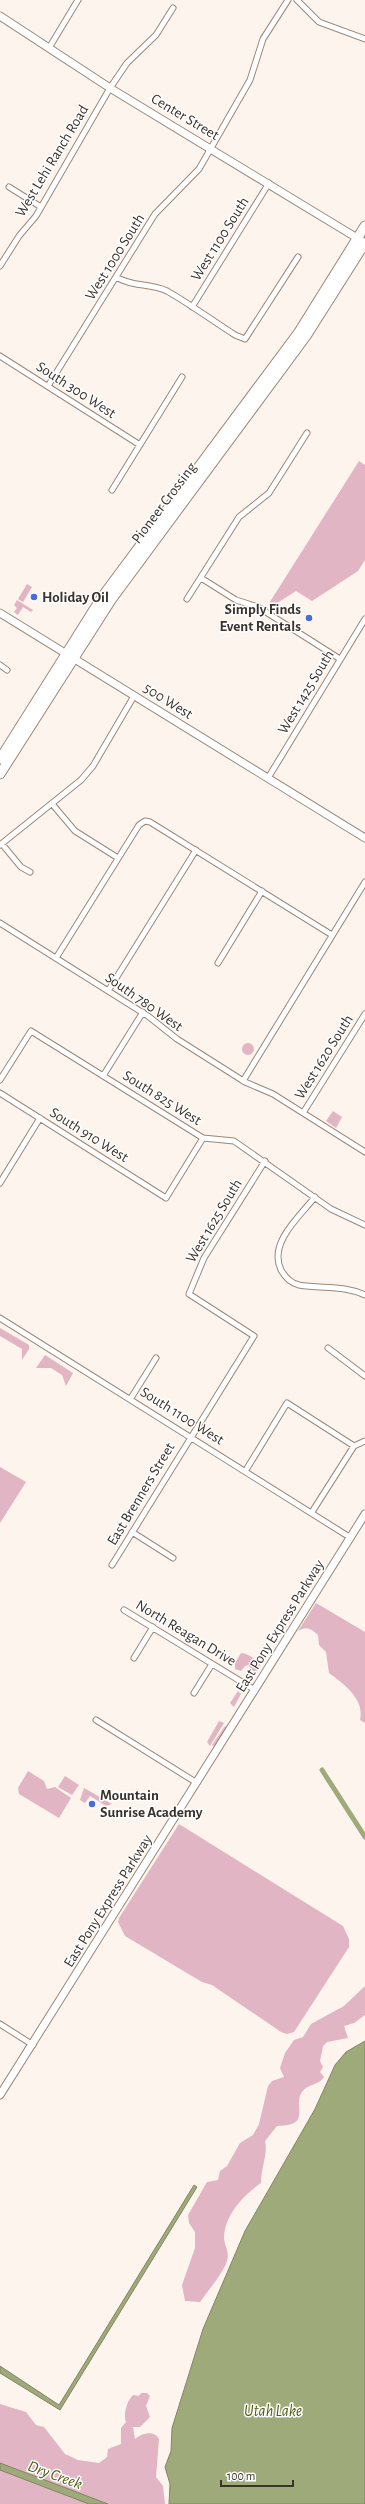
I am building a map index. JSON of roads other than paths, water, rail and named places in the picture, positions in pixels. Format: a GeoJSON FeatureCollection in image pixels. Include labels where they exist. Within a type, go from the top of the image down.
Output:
{"type":"FeatureCollection","features":[{"type":"Feature","properties":{"kind":"highway"},"geometry":{"type":"LineString","coordinates":[[363,241],[365,226]]}},
{"type":"Feature","properties":{"kind":"highway","name":"Pioneer Crossing"},"geometry":{"type":"LineString","coordinates":[[0,759],[69,655],[306,336],[354,253],[363,241]]}},
{"type":"Feature","properties":{"kind":"highway","name":"Pioneer Crossing"},"geometry":{"type":"LineString","coordinates":[[0,774],[69,655]]}},
{"type":"Feature","properties":{"kind":"street"},"geometry":{"type":"LineString","coordinates":[[49,48],[78,0]]}},
{"type":"Feature","properties":{"kind":"street","name":"West 1000 South"},"geometry":{"type":"LineString","coordinates":[[48,386],[155,214],[191,179],[211,148],[250,80],[263,39],[288,0]]}},
{"type":"Feature","properties":{"kind":"street"},"geometry":{"type":"LineString","coordinates":[[297,0],[320,22],[365,39]]}},
{"type":"Feature","properties":{"kind":"street","name":"West Lehi Ranch Road"},"geometry":{"type":"LineString","coordinates":[[0,266],[41,207],[110,88],[127,63],[156,35],[173,8]]}},
{"type":"Feature","properties":{"kind":"street","name":"Center Street"},"geometry":{"type":"LineString","coordinates":[[0,16],[110,88],[363,241]]}},
{"type":"Feature","properties":{"kind":"street","name":"West 1100 South"},"geometry":{"type":"LineString","coordinates":[[192,307],[269,183]]}},
{"type":"Feature","properties":{"kind":"street"},"geometry":{"type":"LineString","coordinates":[[9,187],[41,207]]}},
{"type":"Feature","properties":{"kind":"street"},"geometry":{"type":"LineString","coordinates":[[116,277],[134,285],[152,286],[166,291],[235,335],[245,339],[298,257]]}},
{"type":"Feature","properties":{"kind":"street","name":"South 300 West"},"geometry":{"type":"LineString","coordinates":[[0,356],[140,445]]}},
{"type":"Feature","properties":{"kind":"street"},"geometry":{"type":"LineString","coordinates":[[112,490],[182,377]]}},
{"type":"Feature","properties":{"kind":"street"},"geometry":{"type":"LineString","coordinates":[[187,599],[239,517],[269,493],[307,433]]}},
{"type":"Feature","properties":{"kind":"street"},"geometry":{"type":"LineString","coordinates":[[201,578],[236,600],[258,607],[340,659]]}},
{"type":"Feature","properties":{"kind":"street","name":"500 West"},"geometry":{"type":"LineString","coordinates":[[0,615],[69,655],[365,838]]}},
{"type":"Feature","properties":{"kind":"street","name":"West 1425 South"},"geometry":{"type":"LineString","coordinates":[[268,778],[365,619]]}},
{"type":"Feature","properties":{"kind":"street"},"geometry":{"type":"LineString","coordinates":[[0,665],[7,670]]}},
{"type":"Feature","properties":{"kind":"street"},"geometry":{"type":"LineString","coordinates":[[30,872],[21,867],[1,845],[81,780],[93,766],[134,696]]}},
{"type":"Feature","properties":{"kind":"street"},"geometry":{"type":"LineString","coordinates":[[52,805],[75,831],[118,858]]}},
{"type":"Feature","properties":{"kind":"street"},"geometry":{"type":"LineString","coordinates":[[56,958],[140,824],[145,821],[196,850],[332,935]]}},
{"type":"Feature","properties":{"kind":"street"},"geometry":{"type":"LineString","coordinates":[[108,991],[196,850]]}},
{"type":"Feature","properties":{"kind":"street"},"geometry":{"type":"LineString","coordinates":[[242,1081],[365,882]]}},
{"type":"Feature","properties":{"kind":"street"},"geometry":{"type":"LineString","coordinates":[[218,963],[262,892]]}},
{"type":"Feature","properties":{"kind":"street","name":"South 780 West"},"geometry":{"type":"LineString","coordinates":[[0,923],[143,1012],[173,1037],[242,1081],[276,1096],[365,1152]]}},
{"type":"Feature","properties":{"kind":"street"},"geometry":{"type":"LineString","coordinates":[[104,1076],[143,1012]]}},
{"type":"Feature","properties":{"kind":"street","name":"West 1620 South"},"geometry":{"type":"LineString","coordinates":[[303,1113],[365,1014]]}},
{"type":"Feature","properties":{"kind":"street","name":"South 825 West"},"geometry":{"type":"LineString","coordinates":[[0,1080],[31,1031],[203,1138],[234,1141],[265,1161],[331,1209],[365,1225]]}},
{"type":"Feature","properties":{"kind":"street","name":"South 910 West"},"geometry":{"type":"LineString","coordinates":[[0,1093],[166,1198],[203,1138]]}},
{"type":"Feature","properties":{"kind":"street"},"geometry":{"type":"LineString","coordinates":[[0,1183],[40,1118]]}},
{"type":"Feature","properties":{"kind":"street","name":"West 1625 South"},"geometry":{"type":"LineString","coordinates":[[254,1336],[188,1294],[204,1258],[265,1161]]}},
{"type":"Feature","properties":{"kind":"street"},"geometry":{"type":"LineString","coordinates":[[315,1197],[285,1235],[277,1250],[278,1264],[285,1278],[297,1285],[352,1289],[365,1296]]}},
{"type":"Feature","properties":{"kind":"street","name":"South 1100 West"},"geometry":{"type":"LineString","coordinates":[[0,1318],[246,1470],[351,1538]]}},
{"type":"Feature","properties":{"kind":"street","name":"East Brenners Street"},"geometry":{"type":"LineString","coordinates":[[112,1565],[254,1336]]}},
{"type":"Feature","properties":{"kind":"street"},"geometry":{"type":"LineString","coordinates":[[328,1348],[365,1376]]}},
{"type":"Feature","properties":{"kind":"street"},"geometry":{"type":"LineString","coordinates":[[131,1398],[156,1358]]}},
{"type":"Feature","properties":{"kind":"street"},"geometry":{"type":"LineString","coordinates":[[246,1470],[287,1403],[354,1446]]}},
{"type":"Feature","properties":{"kind":"street"},"geometry":{"type":"LineString","coordinates":[[312,1512],[354,1446],[365,1441]]}},
{"type":"Feature","properties":{"kind":"street","name":"East Pony Express Parkway"},"geometry":{"type":"LineString","coordinates":[[0,2095],[33,2045],[365,1514]]}},
{"type":"Feature","properties":{"kind":"street"},"geometry":{"type":"LineString","coordinates":[[132,1532],[173,1558]]}},
{"type":"Feature","properties":{"kind":"street","name":"North Reagan Drive"},"geometry":{"type":"LineString","coordinates":[[124,1610],[255,1690]]}},
{"type":"Feature","properties":{"kind":"street"},"geometry":{"type":"LineString","coordinates":[[134,1658],[153,1628]]}},
{"type":"Feature","properties":{"kind":"street"},"geometry":{"type":"LineString","coordinates":[[194,1693],[212,1664]]}},
{"type":"Feature","properties":{"kind":"street"},"geometry":{"type":"LineString","coordinates":[[96,1720],[197,1783]]}},
{"type":"Feature","properties":{"kind":"street"},"geometry":{"type":"LineString","coordinates":[[0,2024],[33,2045]]}},
{"type":"Feature","properties":{"kind":"water","name":"Utah Lake"},"geometry":{"type":"Polygon","coordinates":[[[365,2041],[365,2504],[169,2504],[170,2484],[165,2467],[171,2451],[172,2428],[203,2329],[245,2231],[315,2109],[335,2065],[346,2052],[365,2041]]]}},
{"type":"Feature","properties":{"kind":"water"},"geometry":{"type":"Polygon","coordinates":[[[194,2185],[197,2187],[60,2410],[0,2373],[0,2366],[59,2405],[194,2185]]]}},
{"type":"Feature","properties":{"kind":"water"},"geometry":{"type":"Polygon","coordinates":[[[0,2463],[108,2504],[89,2504],[81,2501],[0,2470],[0,2463]]]}},
{"type":"Feature","properties":{"kind":"waterway"},"geometry":{"type":"LineString","coordinates":[[322,1770],[365,1837]]}},
{"type":"Feature","properties":{"kind":"place","name":"Holiday Oil"},"geometry":{"type":"Point","coordinates":[34,597]}},
{"type":"Feature","properties":{"kind":"place","name":"Simply Finds Event Rentals"},"geometry":{"type":"Point","coordinates":[309,618]}},
{"type":"Feature","properties":{"kind":"place","name":"Mountain Sunrise Academy"},"geometry":{"type":"Point","coordinates":[92,1804]}},
{"type":"Feature","properties":{"kind":"water label","name":"Dry Creek"},"geometry":{"type":"Point","coordinates":[55,2475]}}]}
